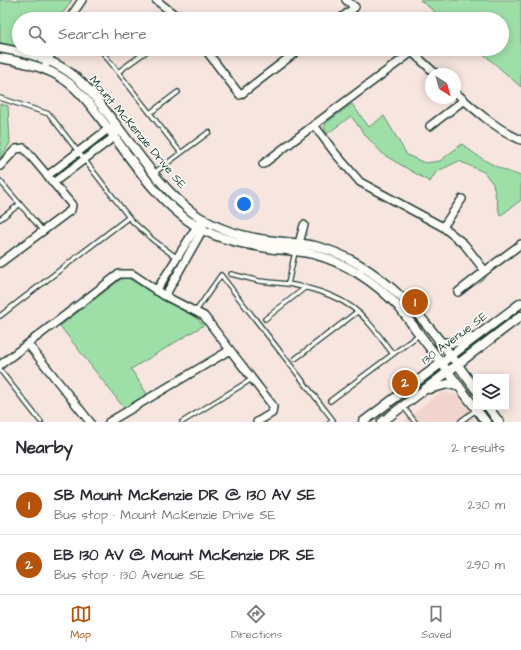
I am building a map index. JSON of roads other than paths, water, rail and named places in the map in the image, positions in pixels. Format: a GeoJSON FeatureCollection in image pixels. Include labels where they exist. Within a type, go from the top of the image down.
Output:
{"type":"FeatureCollection","features":[{"type":"Feature","properties":{"kind":"street"},"geometry":{"type":"LineString","coordinates":[[74,12],[82,0]]}},
{"type":"Feature","properties":{"kind":"street"},"geometry":{"type":"LineString","coordinates":[[156,0],[171,12]]}},
{"type":"Feature","properties":{"kind":"street"},"geometry":{"type":"LineString","coordinates":[[346,0],[355,7],[349,12]]}},
{"type":"Feature","properties":{"kind":"street","name":"Mount McKenzie Drive SE"},"geometry":{"type":"LineString","coordinates":[[0,48],[12,50]]}},
{"type":"Feature","properties":{"kind":"street","name":"Mount McKenzie Drive SE"},"geometry":{"type":"LineString","coordinates":[[36,56],[62,67],[82,82],[154,173],[173,195],[193,212],[204,219],[236,233],[297,247],[312,254],[334,261],[369,280],[385,292],[400,307],[473,405]]}},
{"type":"Feature","properties":{"kind":"street"},"geometry":{"type":"LineString","coordinates":[[44,69],[50,56]]}},
{"type":"Feature","properties":{"kind":"street"},"geometry":{"type":"LineString","coordinates":[[210,56],[240,95],[291,56]]}},
{"type":"Feature","properties":{"kind":"street"},"geometry":{"type":"LineString","coordinates":[[263,164],[407,56]]}},
{"type":"Feature","properties":{"kind":"street"},"geometry":{"type":"LineString","coordinates":[[416,56],[429,68]]}},
{"type":"Feature","properties":{"kind":"street","name":"Mount McKenzie Drive SE"},"geometry":{"type":"LineString","coordinates":[[0,58],[44,69],[75,87],[87,100],[147,180],[167,201],[200,227],[230,240],[254,246],[319,247],[338,254],[376,274],[392,287],[408,304],[451,356],[473,386]]}},
{"type":"Feature","properties":{"kind":"street"},"geometry":{"type":"LineString","coordinates":[[461,97],[488,122],[505,133],[521,140]]}},
{"type":"Feature","properties":{"kind":"street"},"geometry":{"type":"LineString","coordinates":[[430,126],[464,100]]}},
{"type":"Feature","properties":{"kind":"street"},"geometry":{"type":"LineString","coordinates":[[314,125],[360,182],[443,227],[464,244],[485,271]]}},
{"type":"Feature","properties":{"kind":"street"},"geometry":{"type":"LineString","coordinates":[[47,176],[108,128],[119,128],[114,137],[53,184]]}},
{"type":"Feature","properties":{"kind":"street"},"geometry":{"type":"LineString","coordinates":[[0,166],[16,149],[24,148],[72,205],[71,210],[0,263]]}},
{"type":"Feature","properties":{"kind":"street"},"geometry":{"type":"LineString","coordinates":[[443,227],[462,198]]}},
{"type":"Feature","properties":{"kind":"street"},"geometry":{"type":"LineString","coordinates":[[165,296],[184,262],[204,219]]}},
{"type":"Feature","properties":{"kind":"street"},"geometry":{"type":"LineString","coordinates":[[297,247],[304,225]]}},
{"type":"Feature","properties":{"kind":"street"},"geometry":{"type":"LineString","coordinates":[[156,291],[177,258],[200,227]]}},
{"type":"Feature","properties":{"kind":"street"},"geometry":{"type":"LineString","coordinates":[[458,292],[521,244]]}},
{"type":"Feature","properties":{"kind":"street"},"geometry":{"type":"LineString","coordinates":[[0,365],[119,274],[132,274],[156,291],[204,316],[273,406],[272,413],[257,422]]}},
{"type":"Feature","properties":{"kind":"street","name":"130 Avenue SE"},"geometry":{"type":"LineString","coordinates":[[364,422],[441,362],[521,303]]}},
{"type":"Feature","properties":{"kind":"street","name":"130 Avenue SE"},"geometry":{"type":"LineString","coordinates":[[382,422],[521,316]]}},
{"type":"Feature","properties":{"kind":"street"},"geometry":{"type":"LineString","coordinates":[[439,342],[461,342],[479,335]]}},
{"type":"Feature","properties":{"kind":"street"},"geometry":{"type":"LineString","coordinates":[[28,344],[90,422]]}},
{"type":"Feature","properties":{"kind":"street"},"geometry":{"type":"LineString","coordinates":[[109,422],[230,350]]}},
{"type":"Feature","properties":{"kind":"street"},"geometry":{"type":"LineString","coordinates":[[421,392],[448,384],[459,386]]}},
{"type":"Feature","properties":{"kind":"street","name":"Mount McKenzie Drive SE"},"geometry":{"type":"LineString","coordinates":[[477,410],[486,422]]}},
{"type":"Feature","properties":{"kind":"street"},"geometry":{"type":"LineString","coordinates":[[490,410],[499,422]]}},
{"type":"Feature","properties":{"kind":"lane"},"geometry":{"type":"LineString","coordinates":[[105,56],[181,153]]}},
{"type":"Feature","properties":{"kind":"lane"},"geometry":{"type":"LineString","coordinates":[[118,72],[139,56]]}},
{"type":"Feature","properties":{"kind":"lane"},"geometry":{"type":"LineString","coordinates":[[150,114],[178,92]]}},
{"type":"Feature","properties":{"kind":"lane"},"geometry":{"type":"LineString","coordinates":[[0,98],[49,114],[129,218],[153,240],[184,262]]}},
{"type":"Feature","properties":{"kind":"lane"},"geometry":{"type":"LineString","coordinates":[[154,173],[209,132]]}},
{"type":"Feature","properties":{"kind":"lane"},"geometry":{"type":"LineString","coordinates":[[0,181],[43,231]]}},
{"type":"Feature","properties":{"kind":"lane"},"geometry":{"type":"LineString","coordinates":[[0,219],[20,204]]}},
{"type":"Feature","properties":{"kind":"lane"},"geometry":{"type":"LineString","coordinates":[[0,316],[129,218]]}},
{"type":"Feature","properties":{"kind":"lane"},"geometry":{"type":"LineString","coordinates":[[288,284],[297,247]]}},
{"type":"Feature","properties":{"kind":"lane"},"geometry":{"type":"LineString","coordinates":[[231,274],[258,281],[306,287],[331,296],[357,312],[367,321],[393,354]]}},
{"type":"Feature","properties":{"kind":"lane"},"geometry":{"type":"LineString","coordinates":[[195,311],[221,275],[333,420],[330,422]]}},
{"type":"Feature","properties":{"kind":"lane"},"geometry":{"type":"LineString","coordinates":[[265,319],[306,287]]}},
{"type":"Feature","properties":{"kind":"lane"},"geometry":{"type":"LineString","coordinates":[[295,359],[357,312]]}},
{"type":"Feature","properties":{"kind":"lane"},"geometry":{"type":"LineString","coordinates":[[330,401],[420,334]]}},
{"type":"Feature","properties":{"kind":"lane"},"geometry":{"type":"LineString","coordinates":[[0,370],[41,422]]}},
{"type":"Feature","properties":{"kind":"lane"},"geometry":{"type":"LineString","coordinates":[[182,422],[252,379]]}},
{"type":"Feature","properties":{"kind":"lane"},"geometry":{"type":"LineString","coordinates":[[403,406],[416,422]]}},
{"type":"Feature","properties":{"kind":"lane"},"geometry":{"type":"LineString","coordinates":[[461,421],[477,410]]}},
{"type":"Feature","properties":{"kind":"place","name":"SB Mount McKenzie DR @ 130 AV SE"},"geometry":{"type":"Point","coordinates":[415,302]}},
{"type":"Feature","properties":{"kind":"place","name":"EB 130 AV @ Mount McKenzie DR SE"},"geometry":{"type":"Point","coordinates":[405,383]}}]}
